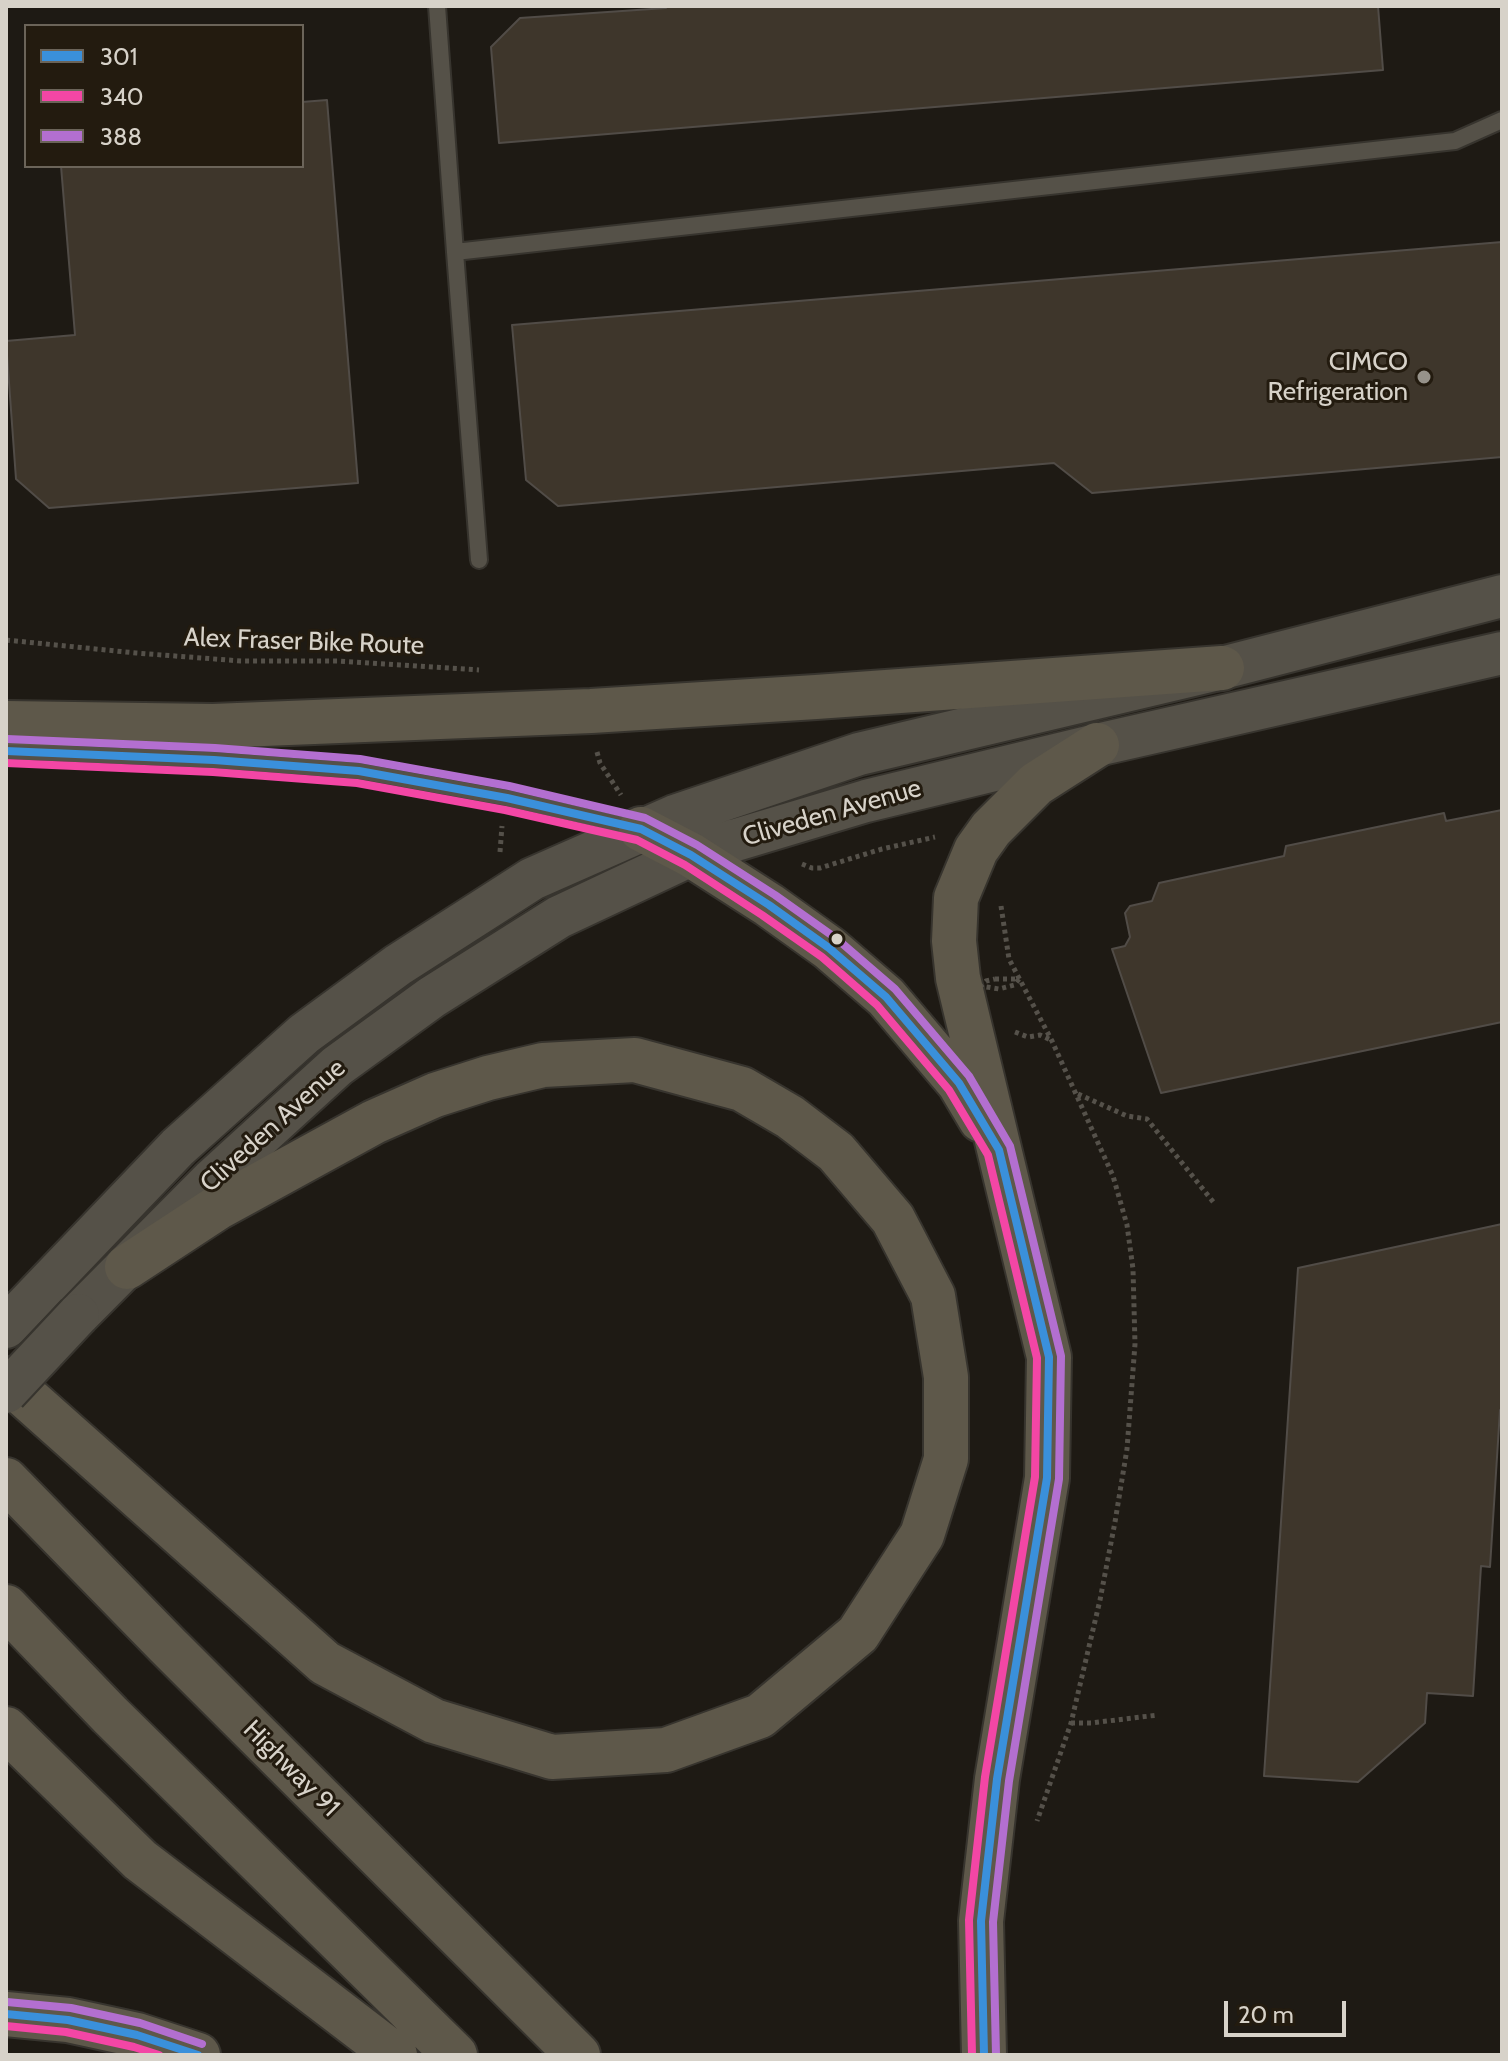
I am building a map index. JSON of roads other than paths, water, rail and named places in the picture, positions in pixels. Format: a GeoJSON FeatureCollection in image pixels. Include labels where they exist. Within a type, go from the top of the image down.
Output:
{"type":"FeatureCollection","features":[{"type":"Feature","properties":{"kind":"highway"},"geometry":{"type":"LineString","coordinates":[[6,723],[213,726],[591,711],[1222,668]]}},
{"type":"Feature","properties":{"kind":"highway"},"geometry":{"type":"LineString","coordinates":[[984,2053],[981,1921],[997,1779],[1047,1478],[1049,1357],[958,978],[954,941],[956,898],[976,850],[991,829],[1036,784],[1097,745]]}},
{"type":"Feature","properties":{"kind":"highway"},"geometry":{"type":"LineString","coordinates":[[634,814],[829,948],[886,997],[959,1083],[999,1150]]}},
{"type":"Feature","properties":{"kind":"highway"},"geometry":{"type":"LineString","coordinates":[[6,1379],[325,1663],[434,1721],[552,1757],[666,1750],[760,1716],[858,1634],[922,1535],[946,1459],[946,1377],[933,1296],[893,1219],[836,1152],[790,1117],[742,1089],[635,1060],[543,1065],[435,1095],[374,1122],[217,1208],[127,1267]]}},
{"type":"Feature","properties":{"kind":"highway","name":"Highway 91"},"geometry":{"type":"LineString","coordinates":[[6,1480],[578,2055]]}},
{"type":"Feature","properties":{"kind":"highway"},"geometry":{"type":"LineString","coordinates":[[6,1607],[110,1715],[455,2055]]}},
{"type":"Feature","properties":{"kind":"highway"},"geometry":{"type":"LineString","coordinates":[[6,1729],[140,1860],[395,2055]]}},
{"type":"Feature","properties":{"kind":"highway"},"geometry":{"type":"LineString","coordinates":[[6,2014],[68,2020],[137,2035],[198,2055]]}},
{"type":"Feature","properties":{"kind":"street","name":"Cliveden Avenue"},"geometry":{"type":"LineString","coordinates":[[6,1327],[178,1147],[304,1034],[398,965],[634,814],[713,803],[859,754],[1222,668],[1502,596]]}},
{"type":"Feature","properties":{"kind":"street","name":"Cliveden Avenue"},"geometry":{"type":"LineString","coordinates":[[6,1392],[212,1180],[337,1066],[432,997],[559,917],[691,855],[866,801],[1502,653]]}},
{"type":"Feature","properties":{"kind":"street"},"geometry":{"type":"LineString","coordinates":[[1459,662],[1502,659]]}},
{"type":"Feature","properties":{"kind":"lane"},"geometry":{"type":"LineString","coordinates":[[437,6],[479,560]]}},
{"type":"Feature","properties":{"kind":"lane"},"geometry":{"type":"LineString","coordinates":[[455,252],[1455,141],[1502,120]]}},
{"type":"Feature","properties":{"kind":"lane"},"geometry":{"type":"LineString","coordinates":[[6,751],[214,760],[359,771],[507,798],[634,814]]}},
{"type":"Feature","properties":{"kind":"place","name":"CIMCO Refrigeration"},"geometry":{"type":"Point","coordinates":[1424,377]}}]}
